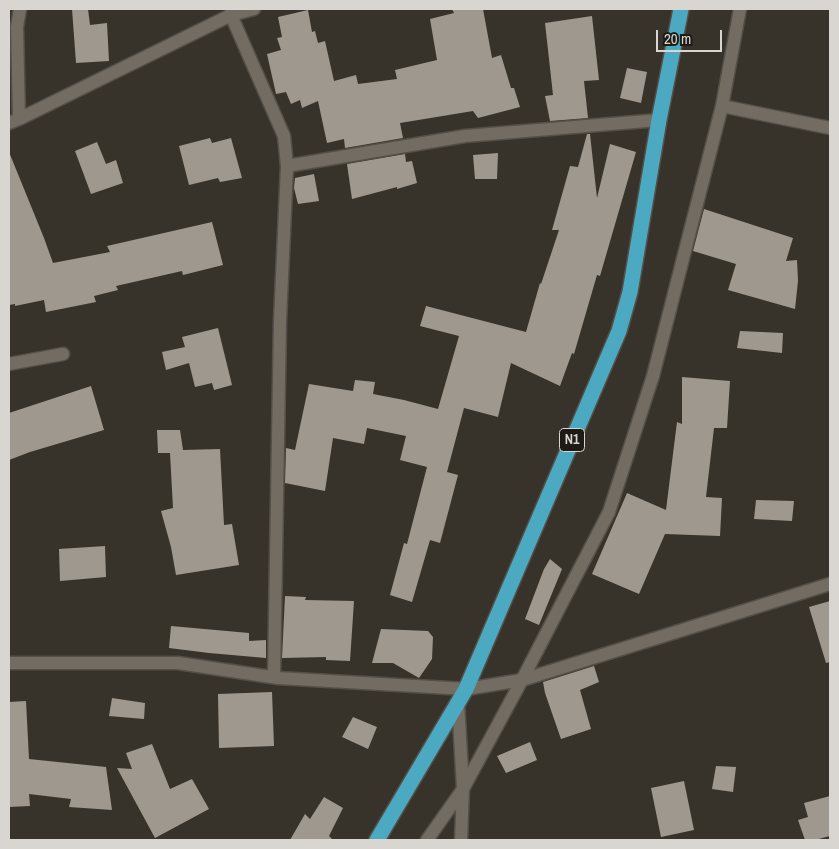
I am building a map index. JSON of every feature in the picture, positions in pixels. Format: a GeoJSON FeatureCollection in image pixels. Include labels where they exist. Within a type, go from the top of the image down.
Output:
{"type":"FeatureCollection","features":[{"type":"Feature","properties":{"kind":"highway","name":"N1"},"geometry":{"type":"LineString","coordinates":[[377,840],[466,689],[619,331],[630,292],[659,120],[681,9]]}},
{"type":"Feature","properties":{"kind":"street"},"geometry":{"type":"LineString","coordinates":[[20,9],[17,27],[14,121],[232,12],[254,9]]}},
{"type":"Feature","properties":{"kind":"street"},"geometry":{"type":"LineString","coordinates":[[427,840],[463,789],[609,512],[653,376],[722,106],[740,9]]}},
{"type":"Feature","properties":{"kind":"street"},"geometry":{"type":"LineString","coordinates":[[232,12],[284,136],[287,166],[280,321],[274,677]]}},
{"type":"Feature","properties":{"kind":"street"},"geometry":{"type":"LineString","coordinates":[[722,106],[830,128]]}},
{"type":"Feature","properties":{"kind":"street"},"geometry":{"type":"LineString","coordinates":[[287,166],[465,136],[659,120]]}},
{"type":"Feature","properties":{"kind":"street"},"geometry":{"type":"LineString","coordinates":[[9,364],[63,354]]}},
{"type":"Feature","properties":{"kind":"street"},"geometry":{"type":"LineString","coordinates":[[9,663],[178,663],[274,677],[466,689],[522,680],[830,584]]}},
{"type":"Feature","properties":{"kind":"street"},"geometry":{"type":"LineString","coordinates":[[458,702],[463,789],[461,840]]}},
{"type":"Feature","properties":{"kind":"building"},"geometry":{"type":"Polygon","coordinates":[[[72,9],[88,9],[90,25],[107,23],[109,61],[76,63],[72,9]]]}},
{"type":"Feature","properties":{"kind":"building"},"geometry":{"type":"Polygon","coordinates":[[[452,9],[483,9],[492,58],[501,55],[511,88],[514,88],[520,107],[478,118],[473,111],[400,123],[403,138],[345,148],[344,139],[327,143],[318,101],[302,108],[300,100],[291,104],[286,92],[276,94],[267,54],[281,50],[277,38],[282,37],[278,17],[308,10],[312,32],[315,31],[318,43],[325,41],[334,81],[356,75],[358,84],[397,79],[395,70],[437,60],[430,19],[454,13],[452,9]]]}},
{"type":"Feature","properties":{"kind":"building"},"geometry":{"type":"Polygon","coordinates":[[[592,16],[599,80],[584,81],[588,118],[550,121],[545,96],[553,95],[545,23],[592,16]]]}},
{"type":"Feature","properties":{"kind":"building"},"geometry":{"type":"Polygon","coordinates":[[[627,68],[647,72],[641,103],[620,98],[627,68]]]}},
{"type":"Feature","properties":{"kind":"building"},"geometry":{"type":"Polygon","coordinates":[[[587,134],[590,134],[597,198],[610,144],[636,152],[600,276],[597,275],[574,354],[572,353],[560,386],[511,363],[498,417],[464,408],[447,472],[458,475],[440,543],[430,540],[412,602],[390,595],[404,543],[407,544],[427,467],[400,460],[406,436],[367,428],[364,444],[333,438],[325,491],[285,483],[286,448],[295,450],[309,384],[353,391],[355,380],[375,382],[373,394],[438,409],[459,336],[420,326],[426,306],[526,332],[540,283],[559,230],[552,230],[570,166],[578,167],[587,134]]]}},
{"type":"Feature","properties":{"kind":"building"},"geometry":{"type":"Polygon","coordinates":[[[210,138],[212,143],[231,138],[242,178],[220,182],[218,178],[189,185],[179,146],[210,138]]]}},
{"type":"Feature","properties":{"kind":"building"},"geometry":{"type":"Polygon","coordinates":[[[97,142],[106,164],[116,160],[123,183],[91,194],[75,151],[97,142]]]}},
{"type":"Feature","properties":{"kind":"building"},"geometry":{"type":"Polygon","coordinates":[[[9,152],[53,263],[110,252],[107,246],[212,222],[223,265],[183,275],[182,271],[116,286],[118,290],[94,296],[96,302],[46,312],[44,300],[15,306],[15,304],[9,305],[9,152]]]}},
{"type":"Feature","properties":{"kind":"building"},"geometry":{"type":"Polygon","coordinates":[[[498,153],[497,179],[475,179],[473,155],[498,153]]]}},
{"type":"Feature","properties":{"kind":"building"},"geometry":{"type":"Polygon","coordinates":[[[405,154],[406,162],[412,161],[417,183],[352,199],[347,164],[405,154]]]}},
{"type":"Feature","properties":{"kind":"building"},"geometry":{"type":"Polygon","coordinates":[[[314,174],[319,201],[298,204],[294,188],[295,178],[314,174]]]}},
{"type":"Feature","properties":{"kind":"building"},"geometry":{"type":"Polygon","coordinates":[[[704,209],[793,238],[786,261],[797,260],[798,281],[795,309],[728,290],[736,264],[693,251],[704,209]]]}},
{"type":"Feature","properties":{"kind":"building"},"geometry":{"type":"Polygon","coordinates":[[[218,328],[232,385],[214,390],[212,383],[195,387],[189,363],[166,370],[162,352],[185,347],[182,337],[218,328]]]}},
{"type":"Feature","properties":{"kind":"building"},"geometry":{"type":"Polygon","coordinates":[[[740,331],[783,333],[782,353],[737,348],[740,331]]]}},
{"type":"Feature","properties":{"kind":"building"},"geometry":{"type":"Polygon","coordinates":[[[682,377],[730,381],[727,428],[714,428],[706,497],[722,498],[720,536],[665,534],[639,594],[592,574],[627,493],[666,510],[677,422],[682,424],[682,377]]]}},
{"type":"Feature","properties":{"kind":"building"},"geometry":{"type":"Polygon","coordinates":[[[91,386],[104,430],[9,460],[9,413],[91,386]]]}},
{"type":"Feature","properties":{"kind":"building"},"geometry":{"type":"Polygon","coordinates":[[[157,430],[180,430],[183,450],[220,449],[224,525],[232,524],[239,565],[176,575],[171,547],[161,511],[173,508],[170,453],[158,453],[157,430]]]}},
{"type":"Feature","properties":{"kind":"building"},"geometry":{"type":"Polygon","coordinates":[[[756,500],[794,501],[792,521],[754,519],[756,500]]]}},
{"type":"Feature","properties":{"kind":"building"},"geometry":{"type":"Polygon","coordinates":[[[105,546],[106,577],[60,581],[59,549],[105,546]]]}},
{"type":"Feature","properties":{"kind":"building"},"geometry":{"type":"Polygon","coordinates":[[[550,559],[562,569],[539,625],[525,619],[544,569],[550,559]]]}},
{"type":"Feature","properties":{"kind":"building"},"geometry":{"type":"Polygon","coordinates":[[[285,596],[306,597],[305,600],[354,601],[350,661],[326,660],[326,657],[282,658],[285,596]]]}},
{"type":"Feature","properties":{"kind":"building"},"geometry":{"type":"Polygon","coordinates":[[[830,601],[830,662],[826,663],[809,607],[830,601]]]}},
{"type":"Feature","properties":{"kind":"building"},"geometry":{"type":"Polygon","coordinates":[[[171,626],[249,633],[249,641],[266,640],[266,658],[169,648],[171,626]]]}},
{"type":"Feature","properties":{"kind":"building"},"geometry":{"type":"Polygon","coordinates":[[[381,629],[428,631],[433,637],[432,659],[419,678],[393,663],[372,663],[381,629]]]}},
{"type":"Feature","properties":{"kind":"building"},"geometry":{"type":"Polygon","coordinates":[[[594,666],[599,682],[580,690],[591,729],[561,739],[543,682],[594,666]]]}},
{"type":"Feature","properties":{"kind":"building"},"geometry":{"type":"Polygon","coordinates":[[[272,692],[274,746],[219,748],[218,694],[272,692]]]}},
{"type":"Feature","properties":{"kind":"building"},"geometry":{"type":"Polygon","coordinates":[[[112,698],[145,703],[144,719],[109,716],[112,698]]]}},
{"type":"Feature","properties":{"kind":"building"},"geometry":{"type":"Polygon","coordinates":[[[26,701],[29,759],[106,767],[112,810],[69,807],[71,799],[29,794],[30,806],[9,807],[9,702],[26,701]]]}},
{"type":"Feature","properties":{"kind":"building"},"geometry":{"type":"Polygon","coordinates":[[[353,717],[377,727],[368,749],[342,737],[353,717]]]}},
{"type":"Feature","properties":{"kind":"building"},"geometry":{"type":"Polygon","coordinates":[[[530,742],[537,760],[506,773],[497,756],[530,742]]]}},
{"type":"Feature","properties":{"kind":"building"},"geometry":{"type":"Polygon","coordinates":[[[152,744],[170,789],[192,779],[209,809],[155,838],[117,768],[132,769],[126,753],[152,744]]]}},
{"type":"Feature","properties":{"kind":"building"},"geometry":{"type":"Polygon","coordinates":[[[716,766],[736,767],[733,792],[712,789],[716,766]]]}},
{"type":"Feature","properties":{"kind":"building"},"geometry":{"type":"Polygon","coordinates":[[[684,781],[694,830],[661,837],[651,788],[684,781]]]}},
{"type":"Feature","properties":{"kind":"building"},"geometry":{"type":"Polygon","coordinates":[[[830,796],[830,836],[815,840],[805,840],[798,820],[808,817],[804,803],[830,796]]]}},
{"type":"Feature","properties":{"kind":"building"},"geometry":{"type":"Polygon","coordinates":[[[324,797],[343,808],[329,836],[333,840],[290,840],[305,814],[310,819],[324,797]]]}}]}
